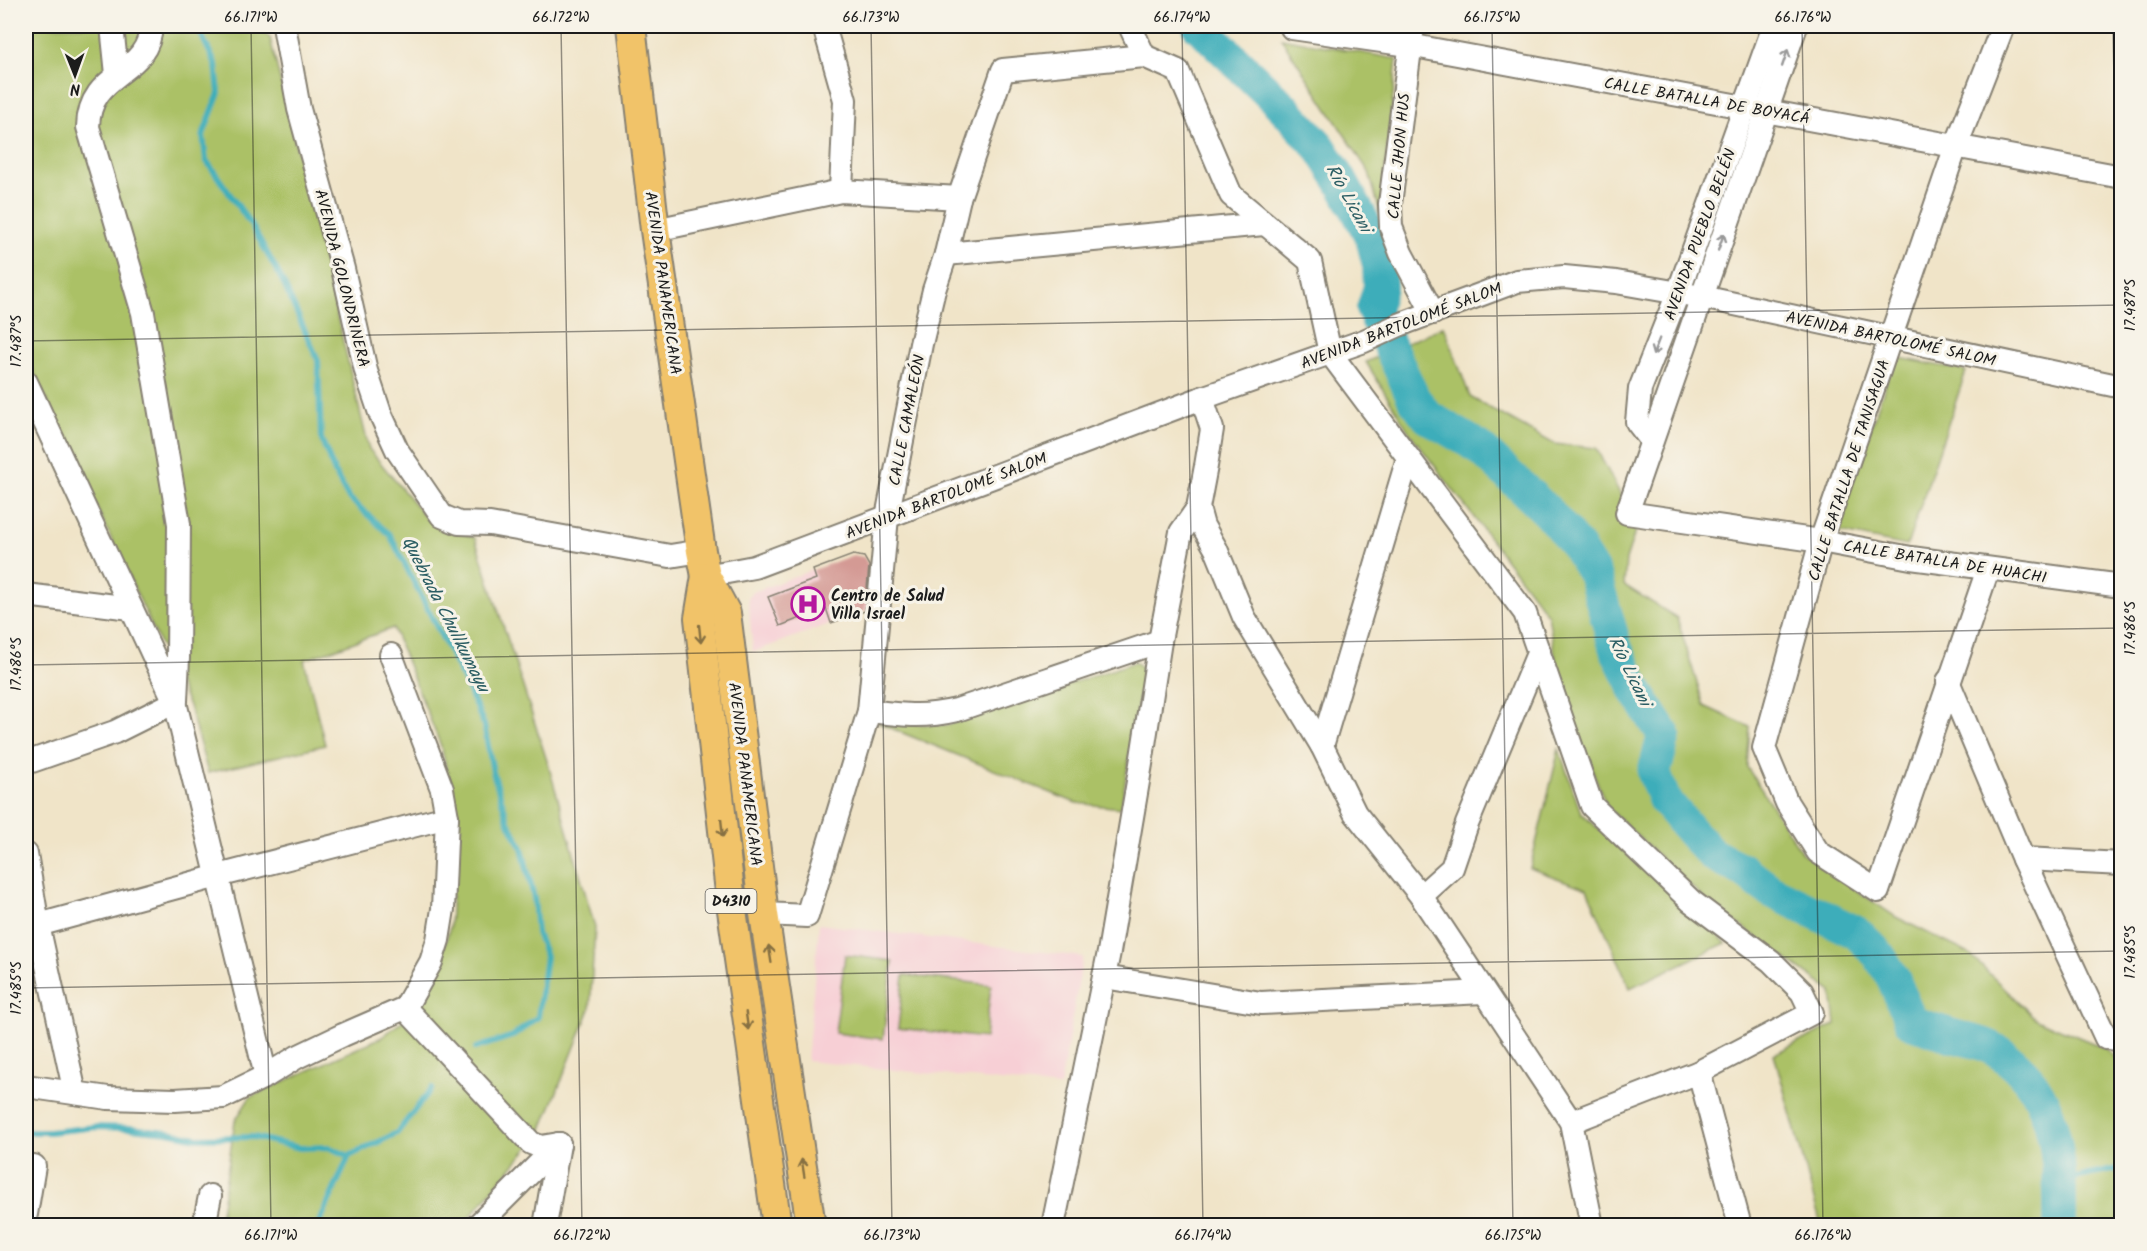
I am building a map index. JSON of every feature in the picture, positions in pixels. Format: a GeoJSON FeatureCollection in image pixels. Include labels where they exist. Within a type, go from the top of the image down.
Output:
{"type":"FeatureCollection","features":[{"type":"Feature","properties":{"kind":"main road","name":"AVENIDA PANAMERICANA"},"geometry":{"type":"LineString","coordinates":[[631,26],[655,230],[704,564],[699,618],[701,641],[732,910],[777,1226]]}},
{"type":"Feature","properties":{"kind":"main road","name":"AVENIDA PANAMERICANA"},"geometry":{"type":"LineString","coordinates":[[704,564],[726,613],[764,914],[812,1226]]}},
{"type":"Feature","properties":{"kind":"street"},"geometry":{"type":"LineString","coordinates":[[112,26],[117,74]]}},
{"type":"Feature","properties":{"kind":"street"},"geometry":{"type":"LineString","coordinates":[[151,26],[151,36],[140,58],[103,86],[93,99],[88,112],[87,127],[143,313],[177,513],[176,702]]}},
{"type":"Feature","properties":{"kind":"street","name":"AVENIDA GOLONDRINERA"},"geometry":{"type":"LineString","coordinates":[[284,26],[292,62],[298,109],[343,269],[366,371],[380,413],[397,450],[442,516]]}},
{"type":"Feature","properties":{"kind":"street"},"geometry":{"type":"LineString","coordinates":[[824,26],[845,100],[841,191]]}},
{"type":"Feature","properties":{"kind":"street"},"geometry":{"type":"LineString","coordinates":[[1130,26],[1144,56],[1178,71],[1231,195],[1310,261],[1330,353],[1525,613],[1592,806],[1691,901],[1771,962],[1802,992],[1812,1013],[1699,1072],[1570,1122]]}},
{"type":"Feature","properties":{"kind":"street","name":"AVENIDA PUEBLO BELÉN"},"geometry":{"type":"LineString","coordinates":[[1627,513],[1702,297],[1755,110],[1774,26]]}},
{"type":"Feature","properties":{"kind":"street","name":"AVENIDA PUEBLO BELÉN"},"geometry":{"type":"LineString","coordinates":[[1651,440],[1637,422],[1640,389],[1755,110],[1796,26]]}},
{"type":"Feature","properties":{"kind":"street","name":"CALLE BATALLA DE TANISAGUA"},"geometry":{"type":"LineString","coordinates":[[1948,681],[1878,891],[1818,852],[1787,803],[1764,748],[1821,541],[1956,146],[2003,26]]}},
{"type":"Feature","properties":{"kind":"street","name":"CALLE BATALLA DE BOYACÁ"},"geometry":{"type":"LineString","coordinates":[[1292,27],[1411,35],[1755,110],[2121,177]]}},
{"type":"Feature","properties":{"kind":"street","name":"CALLE JHON HUS"},"geometry":{"type":"LineString","coordinates":[[1411,35],[1390,204],[1391,227],[1401,254],[1433,313]]}},
{"type":"Feature","properties":{"kind":"street","name":"CALLE CAMALEÓN"},"geometry":{"type":"LineString","coordinates":[[764,914],[807,916],[869,711],[887,517],[921,344],[959,198],[1003,70],[1144,56]]}},
{"type":"Feature","properties":{"kind":"street"},"geometry":{"type":"LineString","coordinates":[[655,230],[841,191],[959,198]]}},
{"type":"Feature","properties":{"kind":"street"},"geometry":{"type":"LineString","coordinates":[[946,254],[1264,224]]}},
{"type":"Feature","properties":{"kind":"street","name":"AVENIDA BARTOLOMÉ SALOM"},"geometry":{"type":"LineString","coordinates":[[442,516],[459,522],[490,524],[704,564],[754,567],[1202,398],[1364,341],[1399,325],[1517,281],[1564,277],[1616,282],[1702,297],[2121,387]]}},
{"type":"Feature","properties":{"kind":"street"},"geometry":{"type":"LineString","coordinates":[[26,384],[176,702],[266,1076]]}},
{"type":"Feature","properties":{"kind":"street"},"geometry":{"type":"LineString","coordinates":[[1053,1226],[1104,977],[1160,641],[1181,532],[1198,508],[1212,429],[1202,398]]}},
{"type":"Feature","properties":{"kind":"street"},"geometry":{"type":"LineString","coordinates":[[1322,746],[1408,458]]}},
{"type":"Feature","properties":{"kind":"street"},"geometry":{"type":"LineString","coordinates":[[1198,508],[1203,526],[1216,549],[1244,617],[1322,746],[1355,813],[1421,896],[1570,1122],[1592,1226]]}},
{"type":"Feature","properties":{"kind":"street","name":"CALLE BATALLA DE HUACHI"},"geometry":{"type":"LineString","coordinates":[[1627,513],[1821,541],[1911,558],[2121,586]]}},
{"type":"Feature","properties":{"kind":"street"},"geometry":{"type":"LineString","coordinates":[[1988,569],[1948,681],[2022,859],[2114,1038]]}},
{"type":"Feature","properties":{"kind":"street"},"geometry":{"type":"LineString","coordinates":[[26,595],[131,608]]}},
{"type":"Feature","properties":{"kind":"street"},"geometry":{"type":"LineString","coordinates":[[869,711],[933,716],[957,711],[1160,641]]}},
{"type":"Feature","properties":{"kind":"street"},"geometry":{"type":"LineString","coordinates":[[1421,896],[1452,868],[1472,813],[1539,651]]}},
{"type":"Feature","properties":{"kind":"street"},"geometry":{"type":"LineString","coordinates":[[26,1086],[108,1098],[175,1100],[223,1096],[266,1076],[297,1057],[405,1008],[431,962],[438,940],[443,909],[447,817],[442,789],[391,655]]}},
{"type":"Feature","properties":{"kind":"street"},"geometry":{"type":"LineString","coordinates":[[26,763],[116,732],[176,702]]}},
{"type":"Feature","properties":{"kind":"street"},"geometry":{"type":"LineString","coordinates":[[38,925],[447,817]]}},
{"type":"Feature","properties":{"kind":"street"},"geometry":{"type":"LineString","coordinates":[[26,854],[38,925],[75,1093]]}},
{"type":"Feature","properties":{"kind":"street"},"geometry":{"type":"LineString","coordinates":[[2022,859],[2121,864]]}},
{"type":"Feature","properties":{"kind":"street"},"geometry":{"type":"LineString","coordinates":[[1104,977],[1262,1003],[1484,992]]}},
{"type":"Feature","properties":{"kind":"street"},"geometry":{"type":"LineString","coordinates":[[405,1008],[531,1143],[541,1147],[559,1144]]}},
{"type":"Feature","properties":{"kind":"street"},"geometry":{"type":"LineString","coordinates":[[1699,1072],[1740,1226]]}},
{"type":"Feature","properties":{"kind":"street"},"geometry":{"type":"LineString","coordinates":[[477,1226],[559,1144]]}},
{"type":"Feature","properties":{"kind":"street"},"geometry":{"type":"LineString","coordinates":[[545,1226],[559,1144]]}},
{"type":"Feature","properties":{"kind":"street"},"geometry":{"type":"LineString","coordinates":[[26,1214],[34,1166]]}},
{"type":"Feature","properties":{"kind":"street"},"geometry":{"type":"LineString","coordinates":[[204,1226],[210,1196]]}},
{"type":"Feature","properties":{"kind":"shaded area","name":"Centro de Salud Villa Israel"},"geometry":{"type":"Polygon","coordinates":[[[853,555],[864,557],[872,573],[867,610],[753,652],[748,598],[753,592],[853,555]]]}},
{"type":"Feature","properties":{"kind":"shaded area"},"geometry":{"type":"Polygon","coordinates":[[[819,924],[1083,957],[1060,1087],[807,1061],[819,924]]]}},
{"type":"Feature","properties":{"kind":"green space"},"geometry":{"type":"Polygon","coordinates":[[[26,26],[257,26],[270,38],[369,449],[427,519],[475,538],[548,764],[595,927],[590,1009],[540,1134],[463,1225],[219,1225],[235,1121],[250,1097],[382,1037],[421,1006],[433,983],[450,927],[457,812],[441,746],[393,628],[304,660],[325,745],[208,773],[189,706],[26,355],[26,26]]]}},
{"type":"Feature","properties":{"kind":"green space"},"geometry":{"type":"Polygon","coordinates":[[[1281,38],[1397,59],[1380,213],[1369,172],[1281,38]]]}},
{"type":"Feature","properties":{"kind":"green space"},"geometry":{"type":"Polygon","coordinates":[[[1444,326],[1470,397],[1554,444],[1596,448],[1637,526],[1626,560],[1624,585],[1677,618],[1704,706],[1750,727],[1747,767],[1802,853],[1896,917],[1968,953],[2036,1019],[2107,1049],[2121,1064],[2121,1225],[1821,1225],[1774,1054],[1836,1024],[1832,992],[1708,902],[1607,807],[1561,691],[1548,615],[1409,432],[1366,362],[1444,326]]]}},
{"type":"Feature","properties":{"kind":"green space"},"geometry":{"type":"Polygon","coordinates":[[[1895,357],[1966,371],[1907,546],[1835,531],[1895,357]]]}},
{"type":"Feature","properties":{"kind":"green space"},"geometry":{"type":"Polygon","coordinates":[[[1135,662],[1142,667],[1142,677],[1121,808],[1076,803],[878,723],[947,725],[1135,662]]]}},
{"type":"Feature","properties":{"kind":"green space"},"geometry":{"type":"Polygon","coordinates":[[[1559,749],[1581,813],[1726,943],[1630,988],[1587,889],[1530,868],[1559,749]]]}},
{"type":"Feature","properties":{"kind":"green space"},"geometry":{"type":"Polygon","coordinates":[[[845,955],[893,961],[883,1039],[835,1033],[845,955]]]}},
{"type":"Feature","properties":{"kind":"green space"},"geometry":{"type":"Polygon","coordinates":[[[904,975],[991,985],[985,1038],[898,1028],[904,975]]]}},
{"type":"Feature","properties":{"kind":"building"},"geometry":{"type":"Polygon","coordinates":[[[853,555],[864,557],[869,566],[865,611],[831,623],[826,608],[780,626],[768,597],[816,579],[813,570],[853,555]]]}},
{"type":"Feature","properties":{"kind":"waterway","name":"Quebrada Chullkumayu"},"geometry":{"type":"LineString","coordinates":[[197,26],[216,65],[219,93],[203,135],[206,160],[252,226],[282,280],[318,360],[321,438],[335,473],[348,497],[390,535],[469,690],[484,725],[493,772],[508,821],[522,848],[534,898],[537,933],[546,956],[538,1017],[513,1036],[476,1048]]}},
{"type":"Feature","properties":{"kind":"waterway","name":"Río Licani"},"geometry":{"type":"LineString","coordinates":[[1199,26],[1283,107],[1319,146],[1340,179],[1372,238],[1379,265],[1380,287],[1373,310],[1414,399],[1428,417],[1479,447],[1548,512],[1576,545],[1594,574],[1616,649],[1636,691],[1664,735],[1654,773],[1664,799],[1713,855],[1741,869],[1771,891],[1857,933],[1878,954],[1893,978],[1911,1022],[1980,1043],[2013,1062],[2030,1081],[2042,1101],[2051,1124],[2059,1174],[2060,1226]]}},
{"type":"Feature","properties":{"kind":"waterway","name":"Quebrada Chullkumayu"},"geometry":{"type":"LineString","coordinates":[[318,1226],[349,1156],[397,1133],[432,1088]]}},
{"type":"Feature","properties":{"kind":"waterway"},"geometry":{"type":"LineString","coordinates":[[26,1132],[96,1127],[168,1132],[196,1138],[254,1137],[300,1148],[328,1147],[349,1156]]}},
{"type":"Feature","properties":{"kind":"waterway"},"geometry":{"type":"LineString","coordinates":[[2061,1181],[2122,1168]]}},
{"type":"Feature","properties":{"kind":"place","name":"Centro de Salud Villa Israel"},"geometry":{"type":"Point","coordinates":[808,604]}}]}
